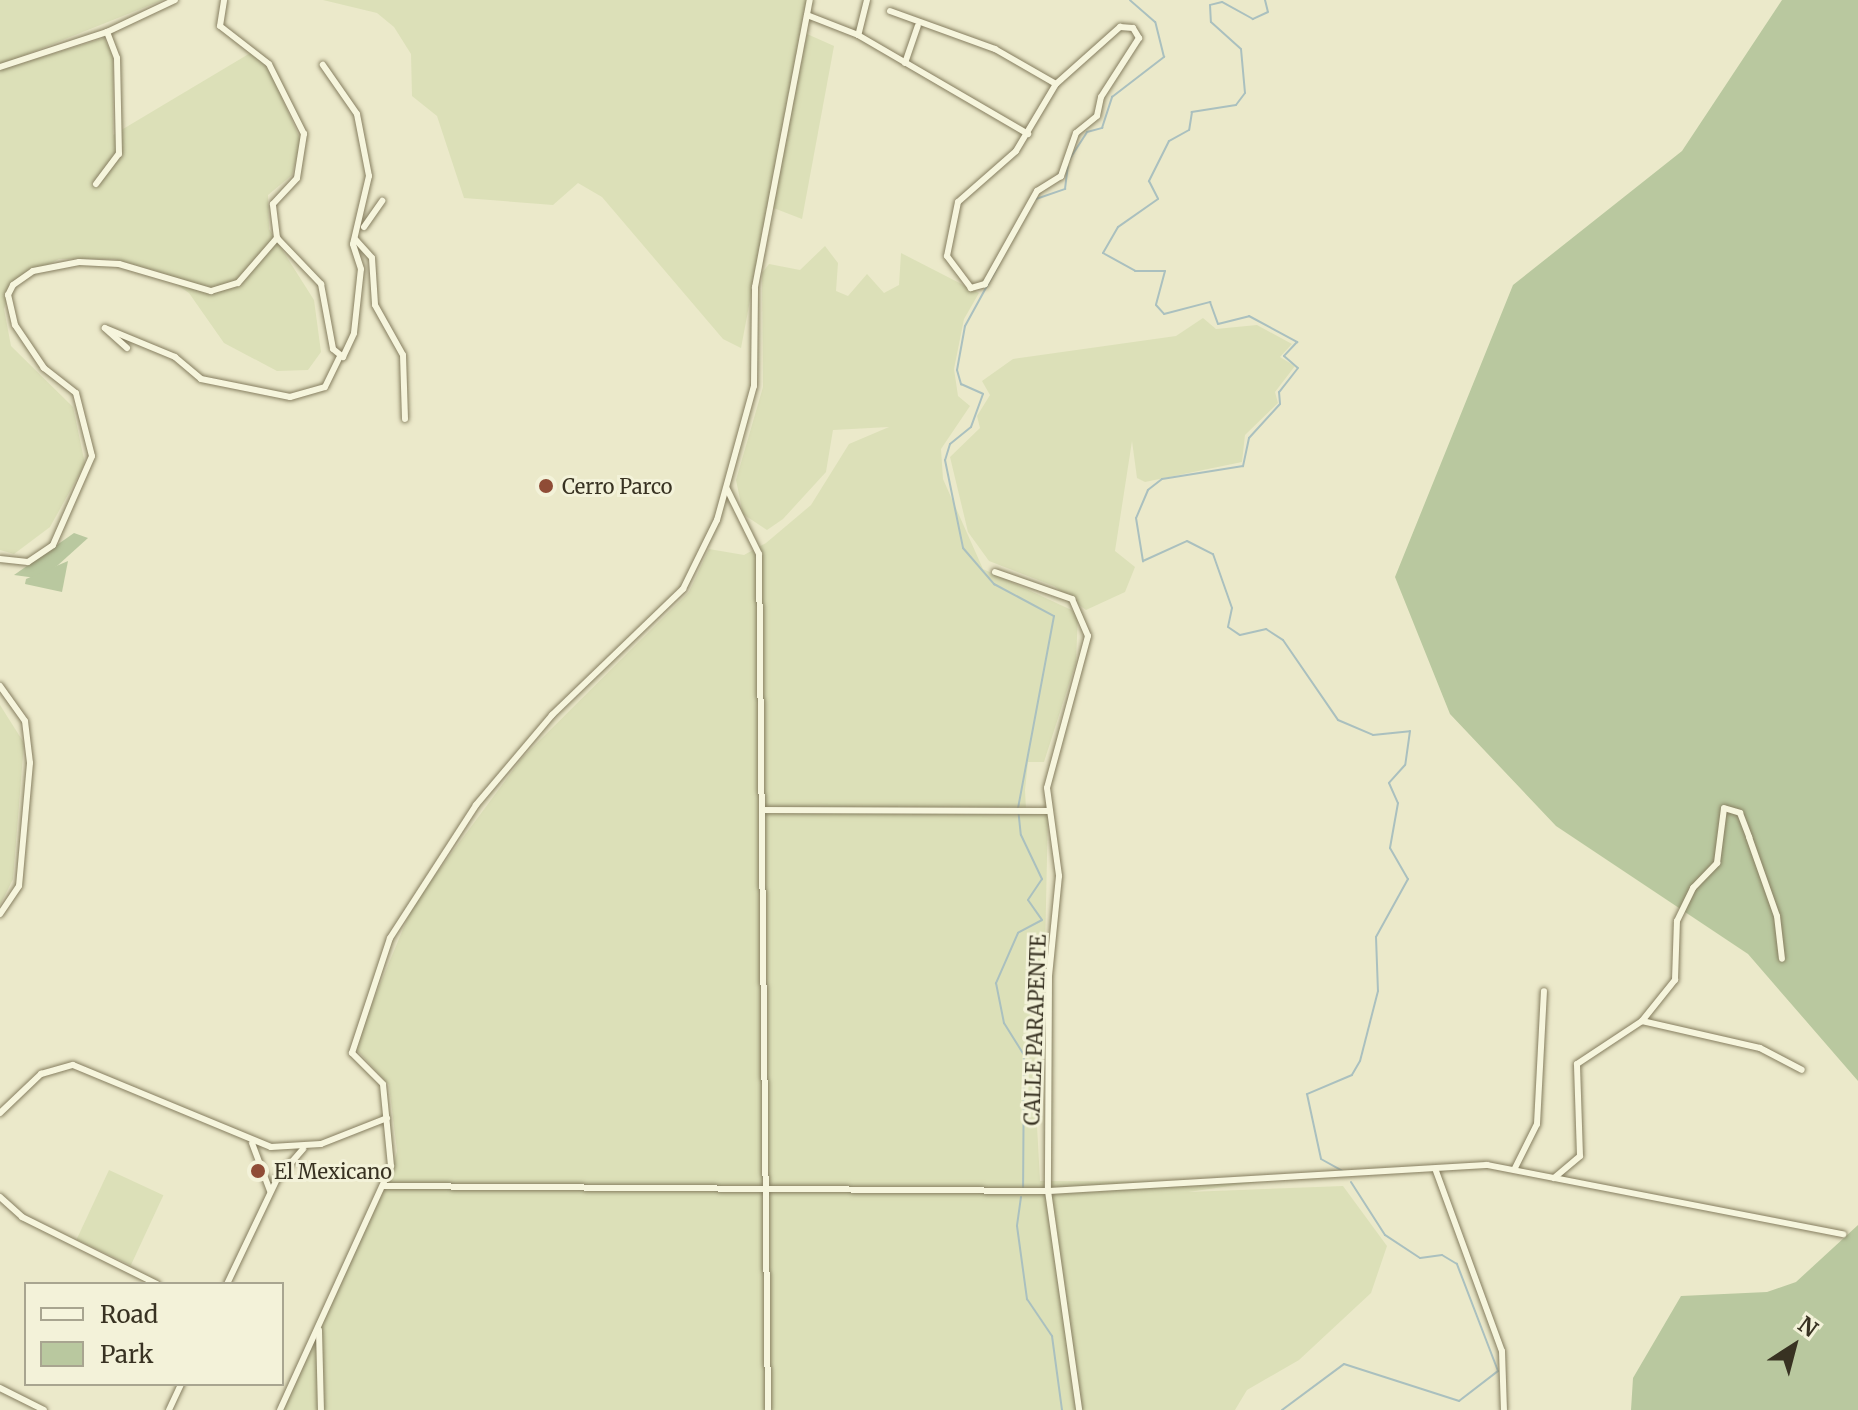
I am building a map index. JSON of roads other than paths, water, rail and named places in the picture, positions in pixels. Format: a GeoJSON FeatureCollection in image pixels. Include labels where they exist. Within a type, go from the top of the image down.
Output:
{"type":"FeatureCollection","features":[{"type":"Feature","properties":{"kind":"street"},"geometry":{"type":"LineString","coordinates":[[0,67],[107,32],[175,0]]}},
{"type":"Feature","properties":{"kind":"street"},"geometry":{"type":"LineString","coordinates":[[224,0],[220,26],[269,64],[304,134],[297,178],[273,204],[277,238],[321,284],[339,358]]}},
{"type":"Feature","properties":{"kind":"street"},"geometry":{"type":"LineString","coordinates":[[858,35],[867,0]]}},
{"type":"Feature","properties":{"kind":"street"},"geometry":{"type":"LineString","coordinates":[[280,1410],[383,1186],[392,1159],[383,1084],[352,1049],[374,975],[411,896],[552,715],[683,589],[727,489],[754,386],[755,287],[809,2]]}},
{"type":"Feature","properties":{"kind":"street"},"geometry":{"type":"LineString","coordinates":[[890,11],[918,26],[984,44],[1056,84]]}},
{"type":"Feature","properties":{"kind":"street"},"geometry":{"type":"LineString","coordinates":[[807,15],[858,35],[1028,134]]}},
{"type":"Feature","properties":{"kind":"street"},"geometry":{"type":"LineString","coordinates":[[905,63],[918,26]]}},
{"type":"Feature","properties":{"kind":"street"},"geometry":{"type":"LineString","coordinates":[[1120,27],[1137,31],[1097,116],[1076,133],[1061,176],[1037,191],[995,270],[971,288],[947,256],[952,217],[966,190],[1028,134],[1056,84],[1120,27]]}},
{"type":"Feature","properties":{"kind":"street"},"geometry":{"type":"LineString","coordinates":[[96,184],[119,154],[117,58],[107,32]]}},
{"type":"Feature","properties":{"kind":"street"},"geometry":{"type":"LineString","coordinates":[[323,65],[357,114],[369,176],[362,230]]}},
{"type":"Feature","properties":{"kind":"street"},"geometry":{"type":"LineString","coordinates":[[127,348],[105,328],[175,357],[201,379],[290,397],[325,387],[354,333],[361,269],[355,239],[382,201]]}},
{"type":"Feature","properties":{"kind":"street"},"geometry":{"type":"LineString","coordinates":[[0,559],[28,562],[53,545],[92,456],[76,393],[44,368],[15,325],[8,300],[13,285],[33,271],[79,262],[119,264],[211,291],[238,283],[277,238]]}},
{"type":"Feature","properties":{"kind":"street"},"geometry":{"type":"LineString","coordinates":[[355,239],[372,258],[375,305],[403,355],[405,419]]}},
{"type":"Feature","properties":{"kind":"street"},"geometry":{"type":"LineString","coordinates":[[727,489],[759,554],[768,1410]]}},
{"type":"Feature","properties":{"kind":"street","name":"CALLE PARAPENTE"},"geometry":{"type":"LineString","coordinates":[[995,572],[1072,599],[1087,627],[1050,776],[1048,811],[1059,876],[1049,976],[1048,1191],[1079,1410]]}},
{"type":"Feature","properties":{"kind":"street"},"geometry":{"type":"LineString","coordinates":[[0,686],[25,721],[30,763],[19,886],[0,914]]}},
{"type":"Feature","properties":{"kind":"street"},"geometry":{"type":"LineString","coordinates":[[1554,1178],[1580,1156],[1577,1064],[1642,1021],[1675,980],[1677,921],[1693,888],[1717,863],[1724,808],[1740,813],[1777,916],[1782,959]]}},
{"type":"Feature","properties":{"kind":"street"},"geometry":{"type":"LineString","coordinates":[[762,810],[1048,811]]}},
{"type":"Feature","properties":{"kind":"street"},"geometry":{"type":"LineString","coordinates":[[1515,1168],[1537,1124],[1544,991]]}},
{"type":"Feature","properties":{"kind":"street"},"geometry":{"type":"LineString","coordinates":[[1642,1021],[1760,1048],[1802,1070]]}},
{"type":"Feature","properties":{"kind":"street"},"geometry":{"type":"LineString","coordinates":[[0,1113],[41,1074],[73,1065],[250,1140],[305,1147],[387,1118]]}},
{"type":"Feature","properties":{"kind":"street"},"geometry":{"type":"LineString","coordinates":[[250,1140],[265,1163],[270,1191]]}},
{"type":"Feature","properties":{"kind":"street"},"geometry":{"type":"LineString","coordinates":[[228,1282],[270,1191],[305,1147]]}},
{"type":"Feature","properties":{"kind":"street"},"geometry":{"type":"LineString","coordinates":[[383,1186],[1048,1191],[1515,1168],[1843,1234]]}},
{"type":"Feature","properties":{"kind":"street"},"geometry":{"type":"LineString","coordinates":[[1436,1171],[1502,1351],[1504,1410]]}},
{"type":"Feature","properties":{"kind":"street"},"geometry":{"type":"LineString","coordinates":[[0,1197],[22,1217],[153,1282]]}},
{"type":"Feature","properties":{"kind":"street"},"geometry":{"type":"LineString","coordinates":[[319,1328],[321,1410]]}},
{"type":"Feature","properties":{"kind":"street"},"geometry":{"type":"LineString","coordinates":[[169,1410],[180,1386]]}},
{"type":"Feature","properties":{"kind":"street"},"geometry":{"type":"LineString","coordinates":[[0,1388],[44,1410]]}},
{"type":"Feature","properties":{"kind":"waterway"},"geometry":{"type":"LineString","coordinates":[[1069,160],[1087,132],[1102,128],[1112,97],[1164,57],[1155,22],[1130,0]]}},
{"type":"Feature","properties":{"kind":"waterway"},"geometry":{"type":"LineString","coordinates":[[1265,0],[1268,12],[1253,19],[1222,2],[1210,5],[1211,22],[1241,49],[1245,93],[1236,105],[1192,112],[1189,130],[1169,141],[1149,181],[1158,199],[1118,227],[1103,253],[1135,271],[1165,271],[1156,305],[1164,314],[1210,302],[1218,324],[1249,316],[1297,342],[1284,356],[1298,368],[1279,392],[1280,404],[1249,438],[1243,466],[1162,479],[1148,490],[1136,518],[1143,561],[1187,541],[1213,554],[1232,608],[1228,627],[1240,635],[1266,629],[1283,640],[1338,720],[1373,735],[1410,731],[1405,765],[1389,783],[1398,803],[1390,848],[1408,879],[1376,937],[1378,991],[1360,1061],[1352,1075],[1307,1094],[1321,1159],[1343,1171]]}},
{"type":"Feature","properties":{"kind":"waterway"},"geometry":{"type":"LineString","coordinates":[[1036,199],[1065,189],[1068,166]]}},
{"type":"Feature","properties":{"kind":"waterway"},"geometry":{"type":"LineString","coordinates":[[999,264],[965,326],[957,370],[961,384],[983,394],[971,427],[950,444],[945,460],[963,548],[994,584],[1054,616],[1018,808],[1021,835],[1042,879],[1028,900],[1042,920],[1018,933],[996,983],[1004,1023],[1024,1055],[1023,1187]]}},
{"type":"Feature","properties":{"kind":"waterway"},"geometry":{"type":"LineString","coordinates":[[1282,1410],[1344,1364],[1459,1401],[1498,1371],[1457,1264],[1442,1255],[1420,1258],[1385,1235],[1351,1182]]}},
{"type":"Feature","properties":{"kind":"waterway"},"geometry":{"type":"LineString","coordinates":[[1021,1197],[1017,1226],[1027,1299],[1052,1336],[1062,1410]]}},
{"type":"Feature","properties":{"kind":"place","name":"Cerro Parco"},"geometry":{"type":"Point","coordinates":[546,486]}},
{"type":"Feature","properties":{"kind":"place","name":"El Mexicano"},"geometry":{"type":"Point","coordinates":[258,1171]}}]}
